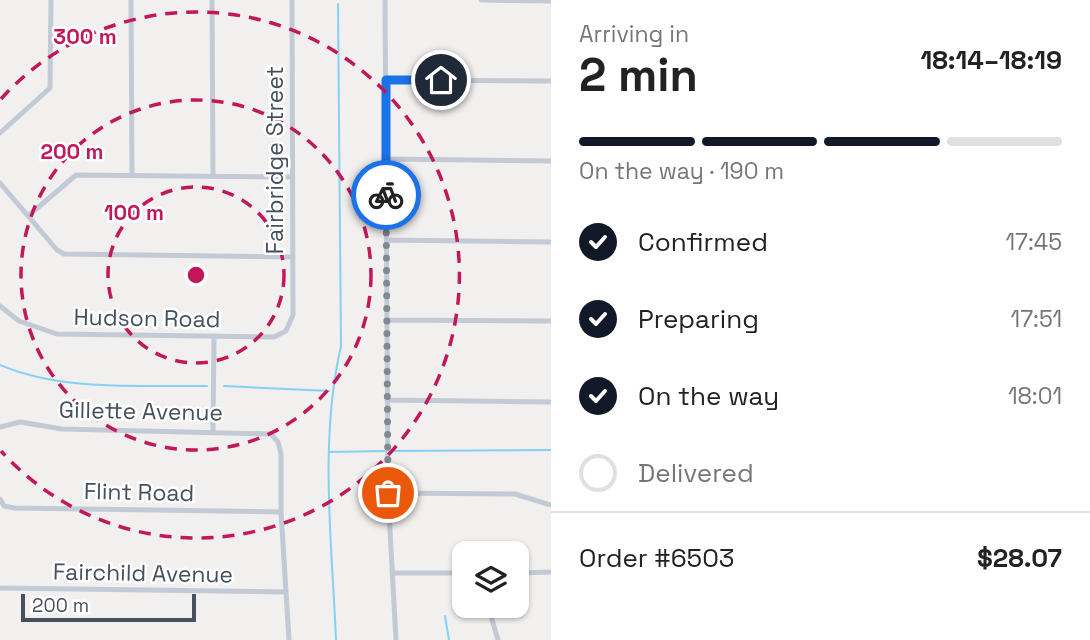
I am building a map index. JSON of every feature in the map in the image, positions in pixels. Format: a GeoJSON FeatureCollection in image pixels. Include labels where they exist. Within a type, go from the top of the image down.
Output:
{"type":"FeatureCollection","features":[{"type":"Feature","properties":{"kind":"street"},"geometry":{"type":"LineString","coordinates":[[0,133],[50,88],[51,0]]}},
{"type":"Feature","properties":{"kind":"street"},"geometry":{"type":"LineString","coordinates":[[131,0],[132,175]]}},
{"type":"Feature","properties":{"kind":"street"},"geometry":{"type":"LineString","coordinates":[[212,0],[213,176]]}},
{"type":"Feature","properties":{"kind":"street","name":"Fairbridge Street"},"geometry":{"type":"LineString","coordinates":[[292,0],[292,320]]}},
{"type":"Feature","properties":{"kind":"street"},"geometry":{"type":"LineString","coordinates":[[386,0],[388,493],[396,640]]}},
{"type":"Feature","properties":{"kind":"street"},"geometry":{"type":"LineString","coordinates":[[481,0],[551,1]]}},
{"type":"Feature","properties":{"kind":"street"},"geometry":{"type":"LineString","coordinates":[[386,80],[551,82]]}},
{"type":"Feature","properties":{"kind":"street"},"geometry":{"type":"LineString","coordinates":[[386,159],[551,162]]}},
{"type":"Feature","properties":{"kind":"street"},"geometry":{"type":"LineString","coordinates":[[28,216],[76,175],[292,177]]}},
{"type":"Feature","properties":{"kind":"street"},"geometry":{"type":"LineString","coordinates":[[0,183],[57,250],[64,254],[293,257]]}},
{"type":"Feature","properties":{"kind":"street"},"geometry":{"type":"LineString","coordinates":[[387,240],[551,242]]}},
{"type":"Feature","properties":{"kind":"street","name":"Hudson Road"},"geometry":{"type":"LineString","coordinates":[[0,306],[19,321],[57,334],[274,337],[286,331],[292,320]]}},
{"type":"Feature","properties":{"kind":"street"},"geometry":{"type":"LineString","coordinates":[[387,320],[551,321]]}},
{"type":"Feature","properties":{"kind":"street"},"geometry":{"type":"LineString","coordinates":[[213,430],[214,337]]}},
{"type":"Feature","properties":{"kind":"street"},"geometry":{"type":"LineString","coordinates":[[387,400],[551,402]]}},
{"type":"Feature","properties":{"kind":"street","name":"Gillette Avenue"},"geometry":{"type":"LineString","coordinates":[[0,427],[20,422],[62,429],[271,433],[278,442],[281,454],[281,512]]}},
{"type":"Feature","properties":{"kind":"street"},"geometry":{"type":"LineString","coordinates":[[388,493],[515,494],[551,505]]}},
{"type":"Feature","properties":{"kind":"street","name":"Flint Road"},"geometry":{"type":"LineString","coordinates":[[0,499],[4,506],[15,508],[281,512]]}},
{"type":"Feature","properties":{"kind":"street"},"geometry":{"type":"LineString","coordinates":[[281,512],[289,640]]}},
{"type":"Feature","properties":{"kind":"street"},"geometry":{"type":"LineString","coordinates":[[529,573],[551,572]]}},
{"type":"Feature","properties":{"kind":"street"},"geometry":{"type":"LineString","coordinates":[[392,573],[452,573]]}},
{"type":"Feature","properties":{"kind":"street","name":"Fairchild Avenue"},"geometry":{"type":"LineString","coordinates":[[0,588],[286,592]]}},
{"type":"Feature","properties":{"kind":"street"},"geometry":{"type":"LineString","coordinates":[[492,618],[498,640]]}},
{"type":"Feature","properties":{"kind":"waterway"},"geometry":{"type":"LineString","coordinates":[[336,640],[329,455],[334,382],[341,346],[338,4]]}},
{"type":"Feature","properties":{"kind":"waterway"},"geometry":{"type":"LineString","coordinates":[[0,365],[24,374],[76,383],[207,386]]}},
{"type":"Feature","properties":{"kind":"waterway"},"geometry":{"type":"LineString","coordinates":[[224,386],[329,391]]}},
{"type":"Feature","properties":{"kind":"waterway"},"geometry":{"type":"LineString","coordinates":[[393,451],[551,450]]}},
{"type":"Feature","properties":{"kind":"waterway"},"geometry":{"type":"LineString","coordinates":[[329,452],[385,451]]}},
{"type":"Feature","properties":{"kind":"waterway"},"geometry":{"type":"LineString","coordinates":[[445,616],[449,640]]}},
{"type":"Feature","properties":{"kind":"way so far"},"geometry":{"type":"LineString","coordinates":[[386,195],[388,493]]}},
{"type":"Feature","properties":{"kind":"route"},"geometry":{"type":"LineString","coordinates":[[386,195],[386,80],[441,80]]}}]}
